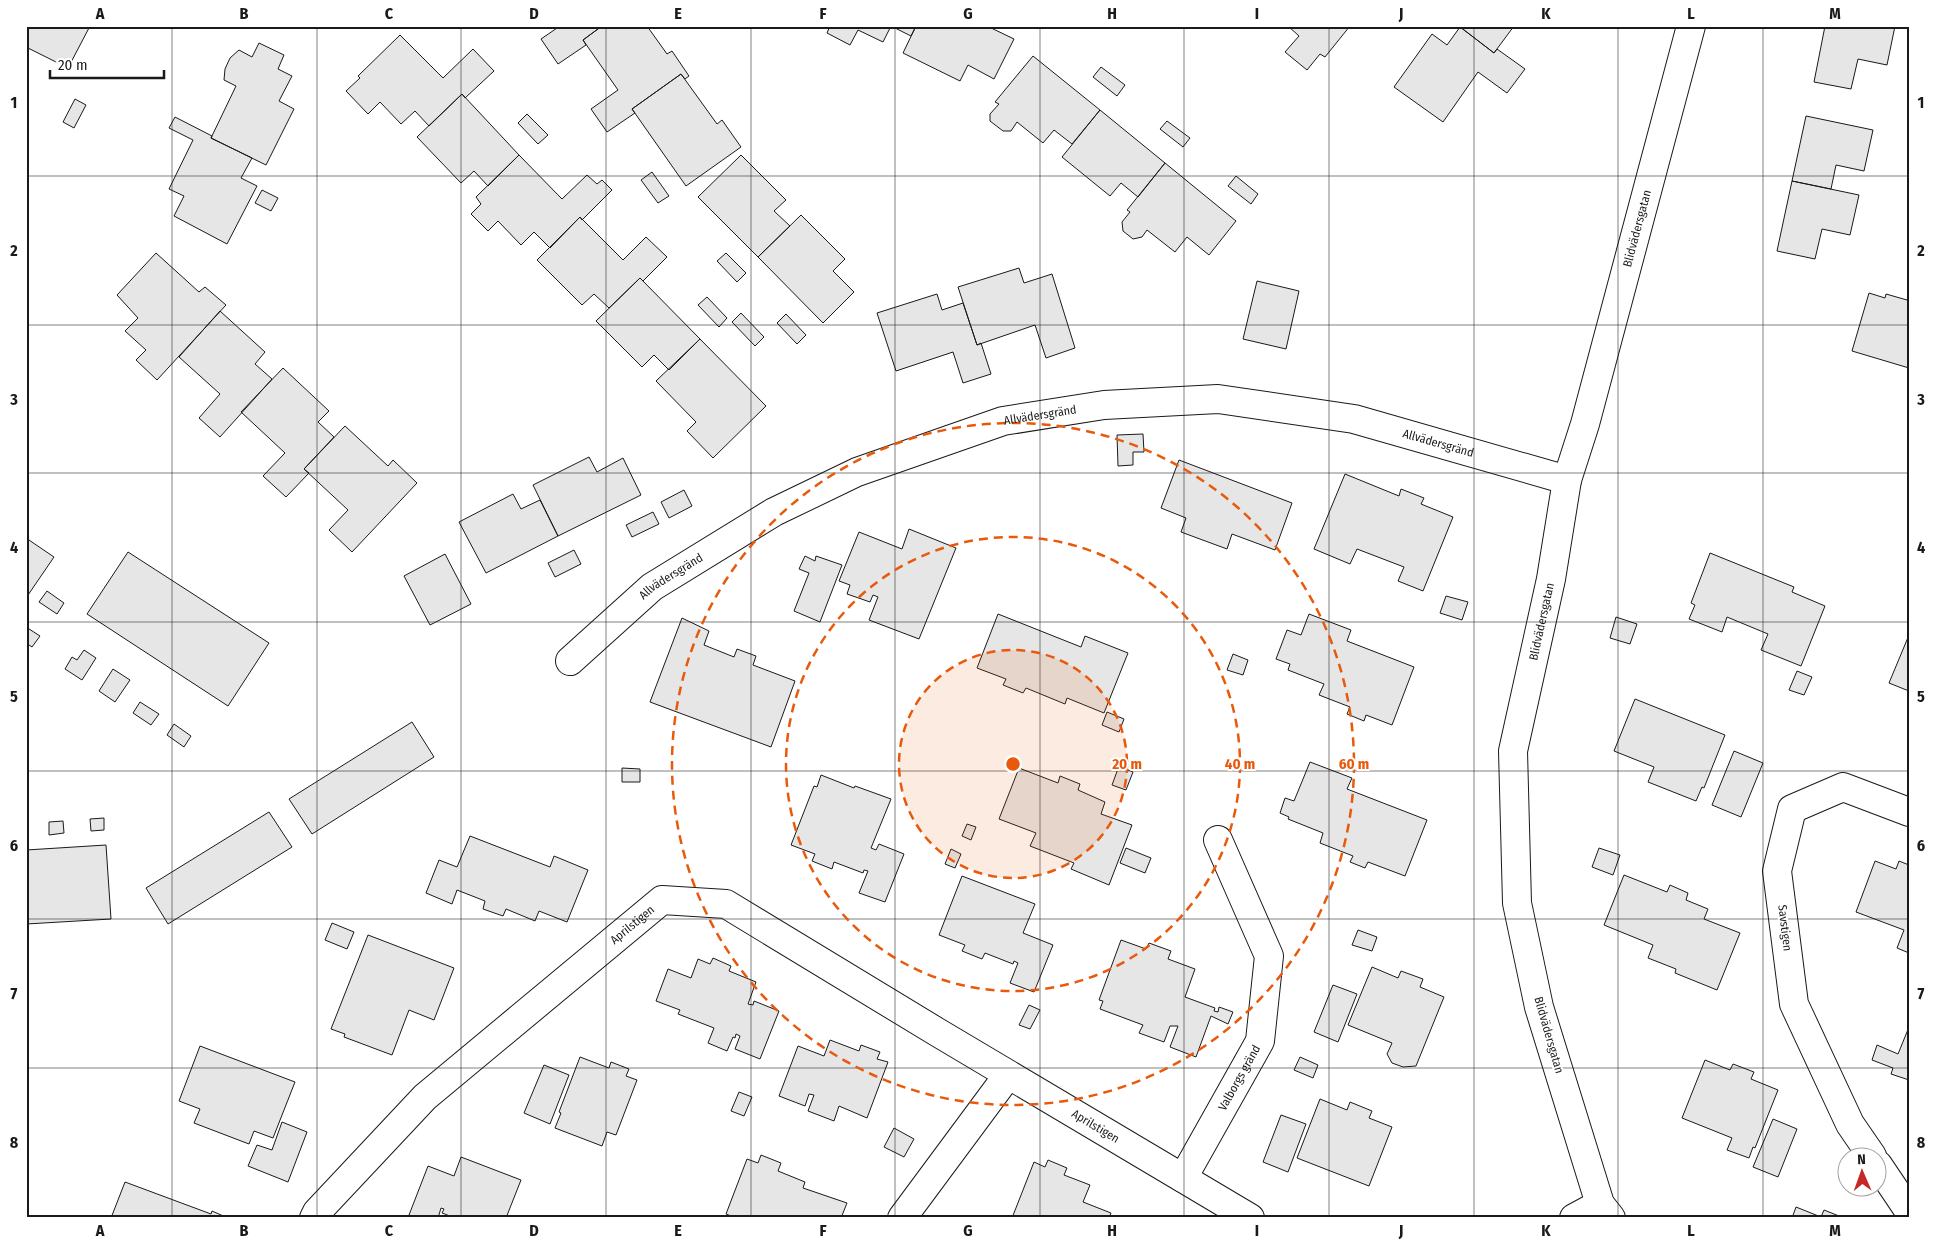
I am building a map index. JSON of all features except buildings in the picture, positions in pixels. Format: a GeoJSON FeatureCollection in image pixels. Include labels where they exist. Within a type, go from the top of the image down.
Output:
{"type":"FeatureCollection","features":[{"type":"Feature","properties":{"kind":"street","name":"Blidvädersgatan"},"geometry":{"type":"LineString","coordinates":[[1605,1211],[1539,1007],[1517,903],[1513,750],[1551,579],[1568,480],[1585,424],[1691,26]]}},
{"type":"Feature","properties":{"kind":"street","name":"Allvädersgränd"},"geometry":{"type":"LineString","coordinates":[[570,661],[652,587],[774,512],[857,472],[1003,421],[1104,404],[1218,399],[1354,419],[1568,480]]}},
{"type":"Feature","properties":{"kind":"street","name":"Savstigen"},"geometry":{"type":"LineString","coordinates":[[1865,1146],[1850,1124],[1794,1004],[1778,871],[1792,809],[1816,798],[1843,787],[1909,812]]}},
{"type":"Feature","properties":{"kind":"street","name":"Valborgs gränd"},"geometry":{"type":"LineString","coordinates":[[1183,1178],[1260,1041],[1269,956],[1218,840]]}},
{"type":"Feature","properties":{"kind":"street","name":"Aprilstigen"},"geometry":{"type":"LineString","coordinates":[[314,1218],[317,1212],[425,1097],[662,900],[726,904],[1183,1178]]}},
{"type":"Feature","properties":{"kind":"street"},"geometry":{"type":"LineString","coordinates":[[902,1218],[1008,1074]]}},
{"type":"Feature","properties":{"kind":"street"},"geometry":{"type":"LineString","coordinates":[[1183,1178],[1250,1218]]}},
{"type":"Feature","properties":{"kind":"street"},"geometry":{"type":"LineString","coordinates":[[1888,1180],[1909,1211]]}},
{"type":"Feature","properties":{"kind":"street"},"geometry":{"type":"LineString","coordinates":[[1574,1218],[1605,1211]]}}]}
